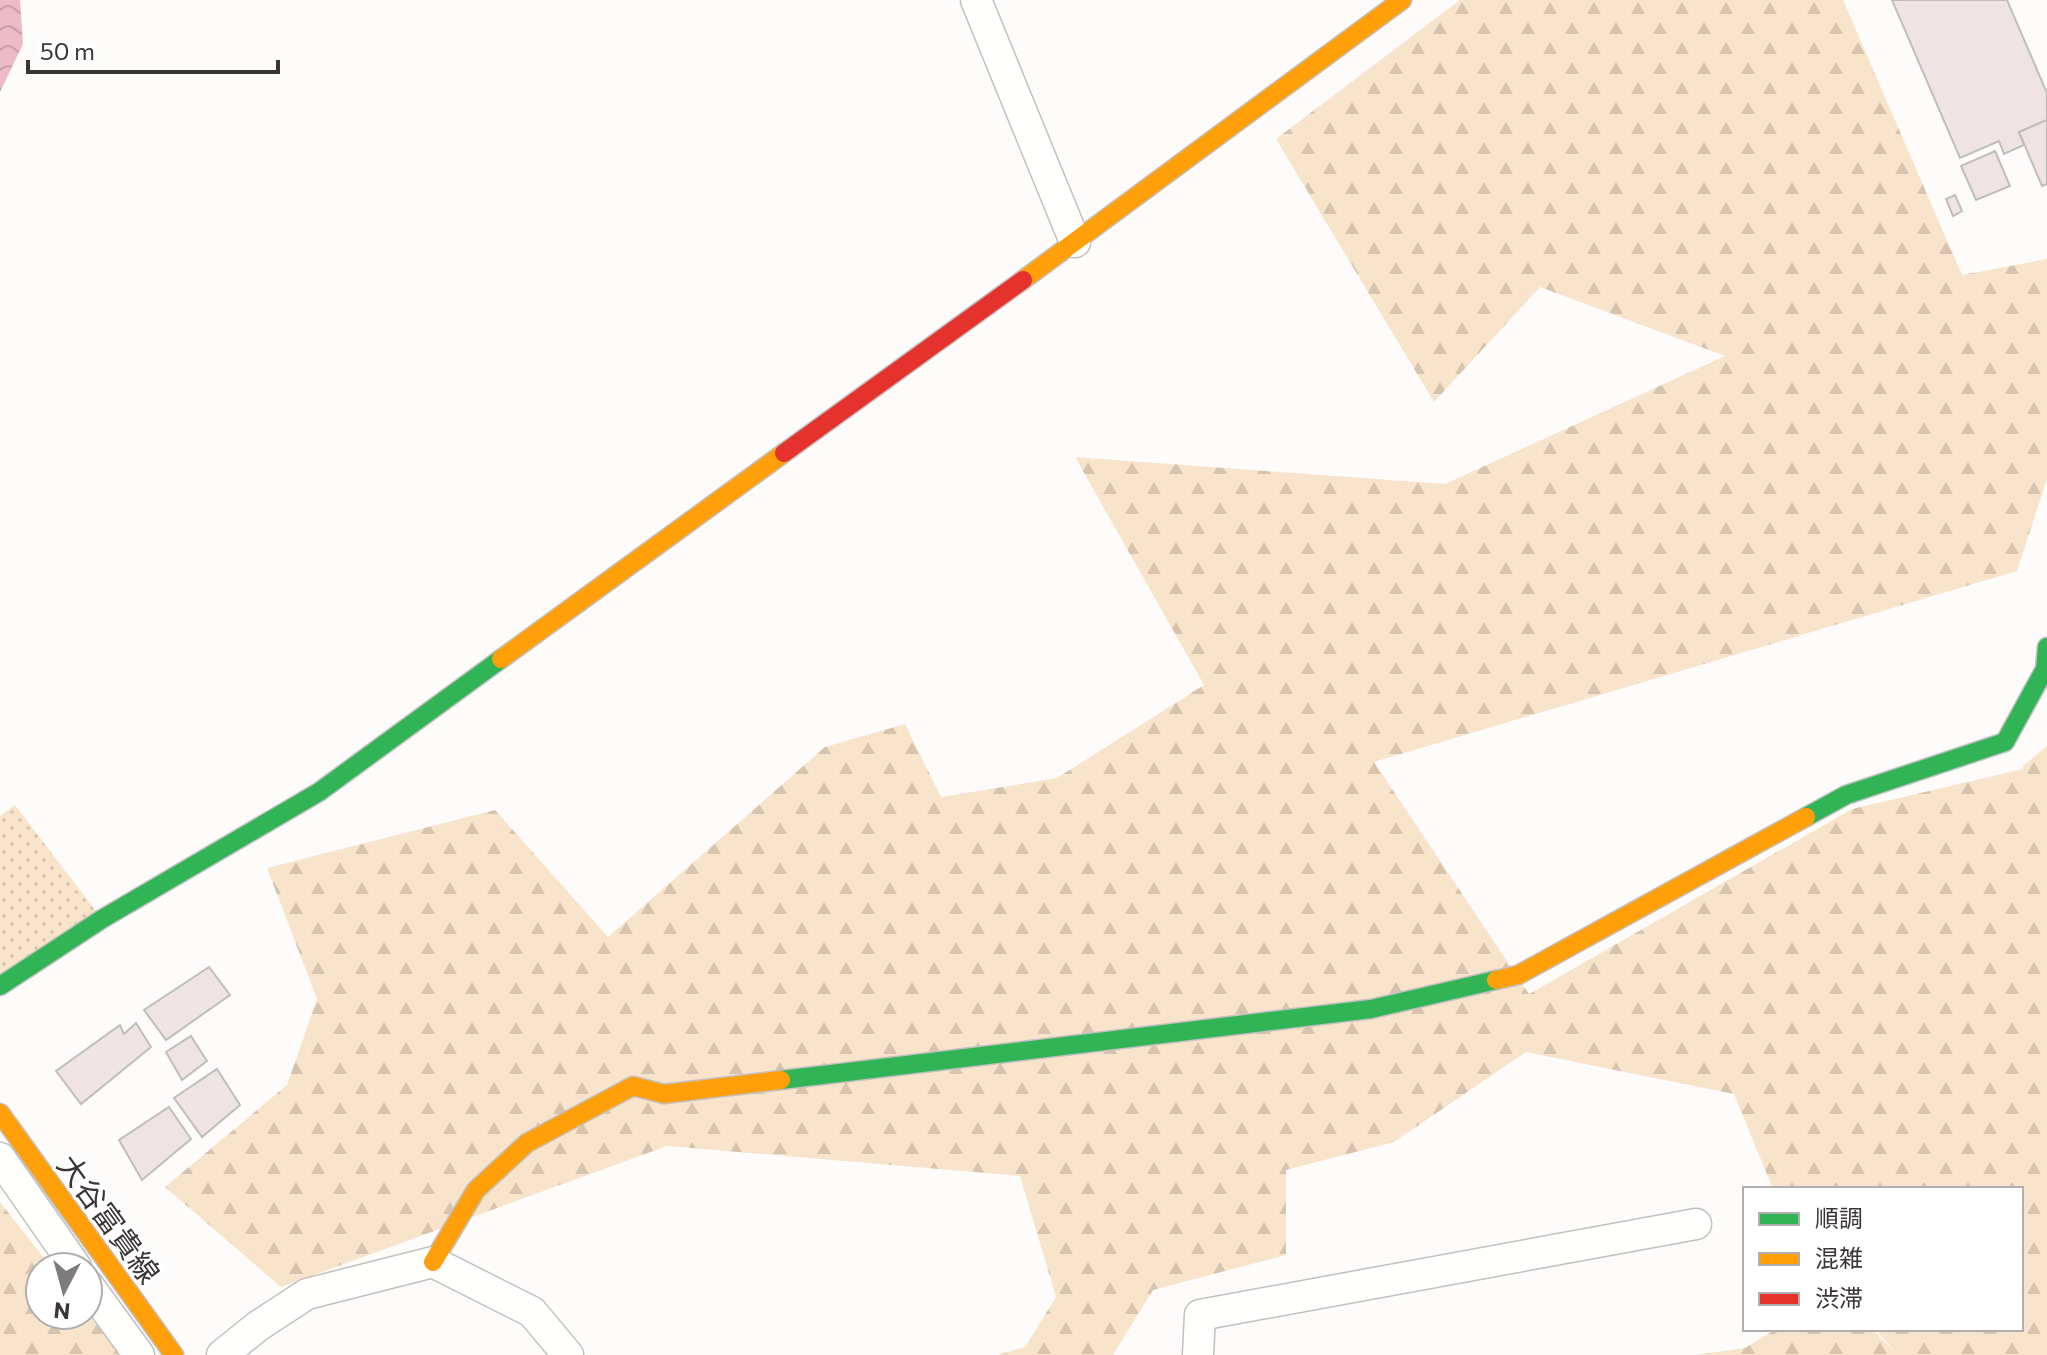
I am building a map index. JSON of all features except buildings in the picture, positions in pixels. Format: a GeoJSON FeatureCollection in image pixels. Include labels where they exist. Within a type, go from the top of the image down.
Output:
{"type":"FeatureCollection","features":[{"type":"Feature","properties":{"kind":"street"},"geometry":{"type":"LineString","coordinates":[[976,0],[1075,242]]}},
{"type":"Feature","properties":{"kind":"street"},"geometry":{"type":"LineString","coordinates":[[0,986],[102,919],[319,792],[1402,0]]}},
{"type":"Feature","properties":{"kind":"street"},"geometry":{"type":"LineString","coordinates":[[433,1262],[476,1190],[527,1143],[633,1086],[664,1094],[1371,1009],[1518,975],[1846,795],[2005,742],[2045,669],[2047,647]]}},
{"type":"Feature","properties":{"kind":"street","name":"大谷富貴線"},"geometry":{"type":"LineString","coordinates":[[0,1113],[174,1355]]}},
{"type":"Feature","properties":{"kind":"street"},"geometry":{"type":"LineString","coordinates":[[0,1158],[65,1251]]}},
{"type":"Feature","properties":{"kind":"street"},"geometry":{"type":"LineString","coordinates":[[1198,1355],[1200,1315],[1696,1224]]}},
{"type":"Feature","properties":{"kind":"street"},"geometry":{"type":"LineString","coordinates":[[222,1355],[258,1326],[307,1294],[433,1262],[532,1312],[568,1355]]}},
{"type":"Feature","properties":{"kind":"street"},"geometry":{"type":"LineString","coordinates":[[104,1307],[139,1355]]}},
{"type":"Feature","properties":{"kind":"green space"},"geometry":{"type":"Polygon","coordinates":[[[1460,0],[1843,0],[1962,275],[2047,259],[2047,479],[2017,571],[1374,762],[1529,994],[1852,809],[2023,769],[2047,746],[2047,1355],[1696,1355],[1745,1348],[1773,1331],[1874,1331],[1896,1353],[1877,1331],[2023,1331],[2023,1187],[1772,1187],[1734,1094],[1526,1052],[1394,1142],[1286,1170],[1286,1255],[1153,1290],[1113,1355],[997,1355],[1025,1347],[1056,1297],[1020,1176],[667,1146],[281,1287],[165,1187],[287,1085],[317,999],[267,868],[495,810],[608,937],[825,747],[905,724],[941,797],[1057,778],[1204,685],[1075,457],[1445,484],[1725,356],[1540,287],[1434,402],[1276,139],[1460,0]]]}},
{"type":"Feature","properties":{"kind":"green space"},"geometry":{"type":"Polygon","coordinates":[[[15,805],[102,919],[0,990],[0,816],[15,805]]]}},
{"type":"Feature","properties":{"kind":"green space"},"geometry":{"type":"Polygon","coordinates":[[[0,1202],[38,1251],[24,1251],[24,1331],[101,1331],[120,1355],[0,1355],[0,1202]]]}},
{"type":"Feature","properties":{"kind":"water"},"geometry":{"type":"Polygon","coordinates":[[[0,0],[20,0],[23,44],[0,92],[0,0]]]}},
{"type":"Feature","properties":{"kind":"traffic: fast"},"geometry":{"type":"LineString","coordinates":[[1806,817],[1846,795],[2005,742],[2045,669],[2047,647]]}},
{"type":"Feature","properties":{"kind":"traffic: fast"},"geometry":{"type":"LineString","coordinates":[[0,986],[102,919],[319,792],[501,659]]}},
{"type":"Feature","properties":{"kind":"traffic: fast"},"geometry":{"type":"LineString","coordinates":[[781,1080],[1371,1009],[1496,980]]}},
{"type":"Feature","properties":{"kind":"traffic: slow"},"geometry":{"type":"LineString","coordinates":[[1023,280],[1402,0]]}},
{"type":"Feature","properties":{"kind":"traffic: slow"},"geometry":{"type":"LineString","coordinates":[[501,659],[784,453]]}},
{"type":"Feature","properties":{"kind":"traffic: slow"},"geometry":{"type":"LineString","coordinates":[[1496,980],[1518,975],[1806,817]]}},
{"type":"Feature","properties":{"kind":"traffic: slow"},"geometry":{"type":"LineString","coordinates":[[433,1262],[476,1190],[527,1143],[633,1086],[664,1094],[781,1080]]}},
{"type":"Feature","properties":{"kind":"traffic: slow"},"geometry":{"type":"LineString","coordinates":[[0,1113],[174,1355]]}},
{"type":"Feature","properties":{"kind":"traffic: jam"},"geometry":{"type":"LineString","coordinates":[[784,453],[1023,280]]}}]}
